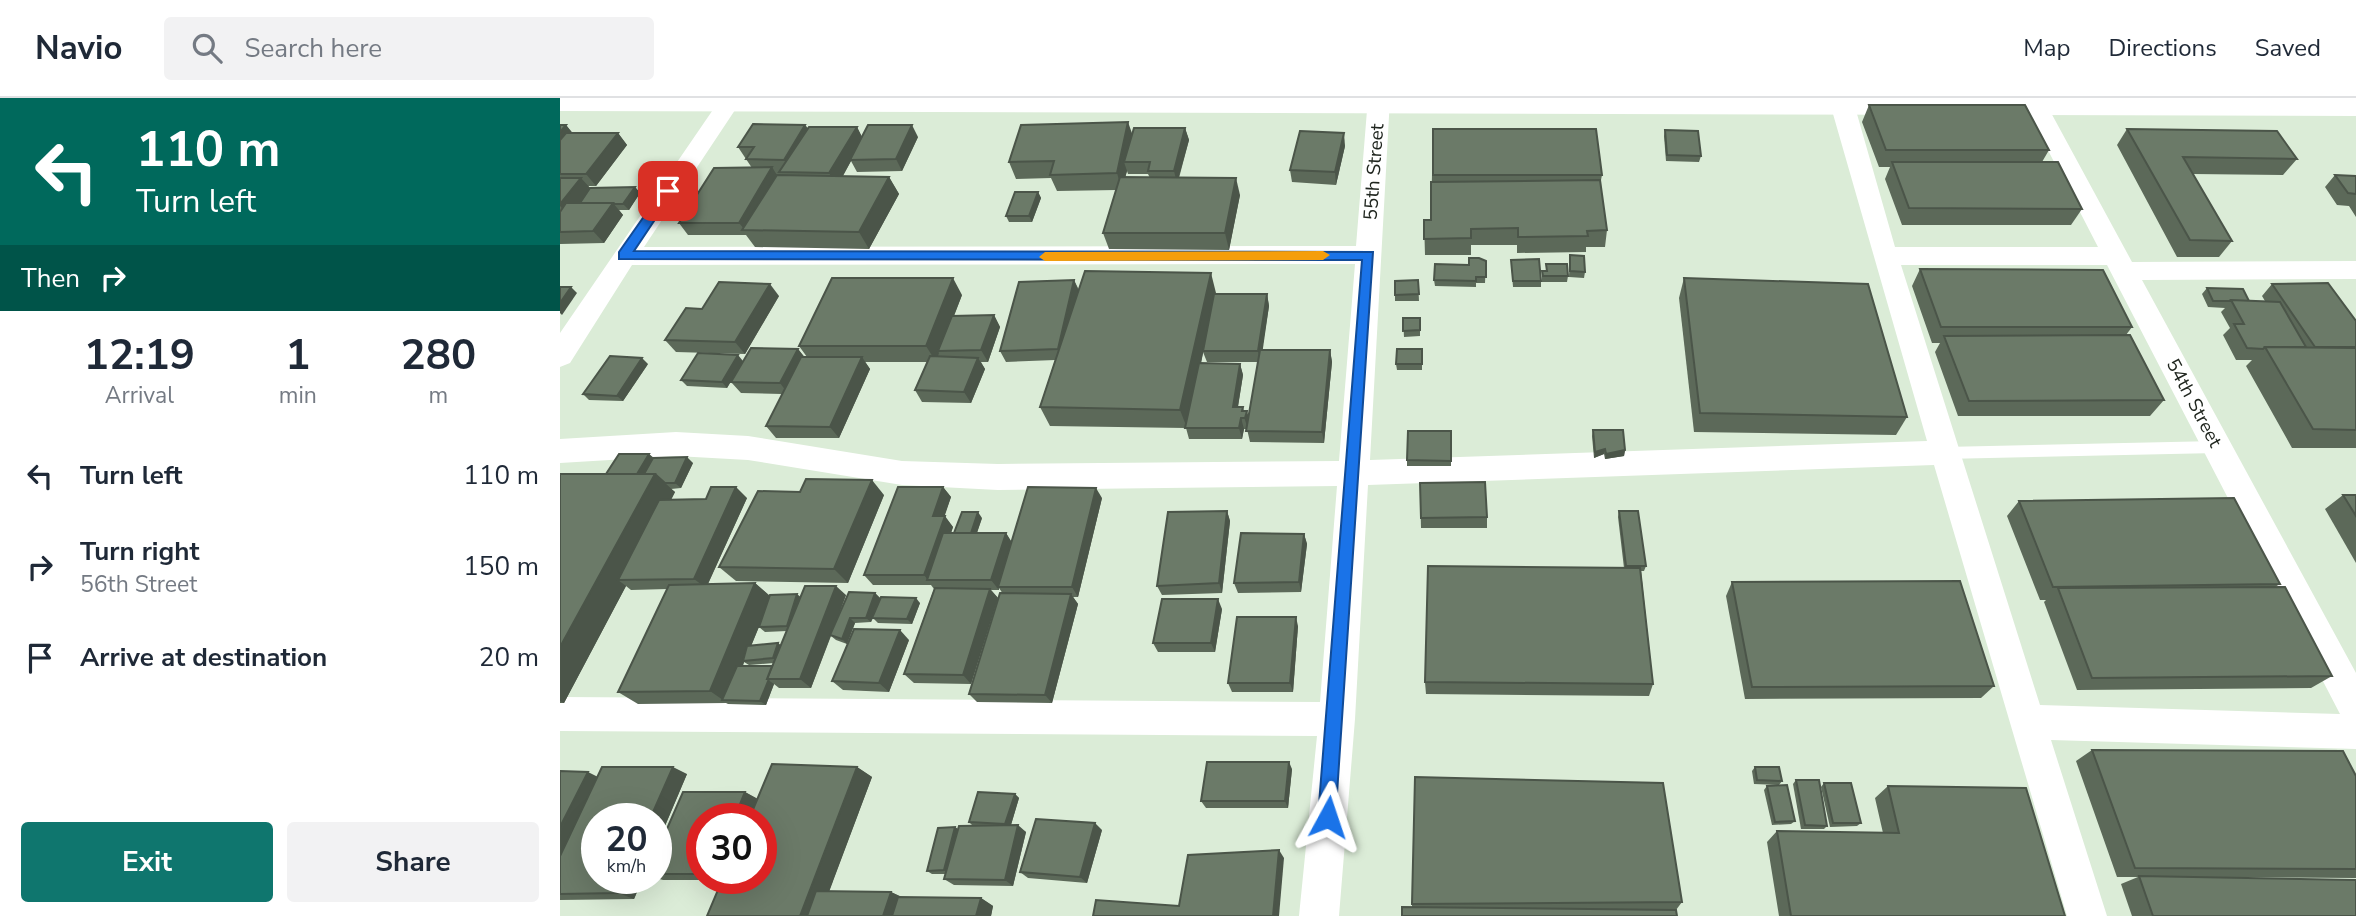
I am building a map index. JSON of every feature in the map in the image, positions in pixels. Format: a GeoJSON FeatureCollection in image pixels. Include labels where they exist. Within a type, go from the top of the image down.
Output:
{"type":"FeatureCollection","features":[{"type":"Feature","properties":{"kind":"street"},"geometry":{"type":"LineString","coordinates":[[560,356],[624,256],[730,101]]}},
{"type":"Feature","properties":{"kind":"street"},"geometry":{"type":"LineString","coordinates":[[560,103],[1379,101],[1843,107],[2240,102],[2356,107]]}},
{"type":"Feature","properties":{"kind":"street","name":"55th Street"},"geometry":{"type":"LineString","coordinates":[[1319,916],[1337,719],[1379,101]]}},
{"type":"Feature","properties":{"kind":"street","name":"54th Street"},"geometry":{"type":"LineString","coordinates":[[2034,103],[2356,708]]}},
{"type":"Feature","properties":{"kind":"street"},"geometry":{"type":"LineString","coordinates":[[1843,107],[1944,453],[2087,916]]}},
{"type":"Feature","properties":{"kind":"street"},"geometry":{"type":"LineString","coordinates":[[624,256],[1368,255]]}},
{"type":"Feature","properties":{"kind":"street"},"geometry":{"type":"LineString","coordinates":[[1885,256],[2356,270]]}},
{"type":"Feature","properties":{"kind":"street"},"geometry":{"type":"LineString","coordinates":[[560,450],[676,444],[748,448],[902,473],[998,477],[1352,473],[1944,453]]}},
{"type":"Feature","properties":{"kind":"street"},"geometry":{"type":"LineString","coordinates":[[560,714],[1337,719]]}},
{"type":"Feature","properties":{"kind":"street"},"geometry":{"type":"LineString","coordinates":[[2026,722],[2356,732]]}},
{"type":"Feature","properties":{"kind":"lane"},"geometry":{"type":"LineString","coordinates":[[1944,453],[2217,447]]}},
{"type":"Feature","properties":{"kind":"building"},"geometry":{"type":"Polygon","coordinates":[[[1869,105],[2025,105],[2049,150],[1886,150],[1869,105]]]}},
{"type":"Feature","properties":{"kind":"building"},"geometry":{"type":"Polygon","coordinates":[[[1128,122],[1117,173],[1050,175],[1054,161],[1009,162],[1021,125],[1128,122]]]}},
{"type":"Feature","properties":{"kind":"building"},"geometry":{"type":"Polygon","coordinates":[[[753,124],[805,125],[784,160],[746,159],[754,147],[738,147],[753,124]]]}},
{"type":"Feature","properties":{"kind":"building"},"geometry":{"type":"Polygon","coordinates":[[[868,125],[912,125],[896,159],[850,160],[868,125]]]}},
{"type":"Feature","properties":{"kind":"building"},"geometry":{"type":"Polygon","coordinates":[[[809,127],[857,127],[829,173],[779,172],[809,127]]]}},
{"type":"Feature","properties":{"kind":"building"},"geometry":{"type":"Polygon","coordinates":[[[1134,128],[1185,128],[1174,171],[1148,171],[1150,162],[1124,162],[1134,128]]]}},
{"type":"Feature","properties":{"kind":"building"},"geometry":{"type":"Polygon","coordinates":[[[1433,129],[1596,129],[1602,175],[1433,175],[1433,129]]]}},
{"type":"Feature","properties":{"kind":"building"},"geometry":{"type":"Polygon","coordinates":[[[2127,129],[2277,131],[2297,159],[2183,157],[2232,241],[2190,240],[2127,129]]]}},
{"type":"Feature","properties":{"kind":"building"},"geometry":{"type":"Polygon","coordinates":[[[1665,130],[1698,131],[1701,156],[1667,155],[1665,130]]]}},
{"type":"Feature","properties":{"kind":"building"},"geometry":{"type":"Polygon","coordinates":[[[1300,131],[1344,133],[1335,172],[1290,170],[1300,131]]]}},
{"type":"Feature","properties":{"kind":"building"},"geometry":{"type":"Polygon","coordinates":[[[566,133],[618,133],[586,174],[560,174],[560,140],[566,133]]]}},
{"type":"Feature","properties":{"kind":"building"},"geometry":{"type":"Polygon","coordinates":[[[1892,162],[2058,162],[2082,209],[1909,208],[1892,162]]]}},
{"type":"Feature","properties":{"kind":"building"},"geometry":{"type":"Polygon","coordinates":[[[772,167],[739,223],[679,223],[714,168],[772,167]]]}},
{"type":"Feature","properties":{"kind":"building"},"geometry":{"type":"Polygon","coordinates":[[[777,175],[889,177],[859,232],[742,230],[777,175]]]}},
{"type":"Feature","properties":{"kind":"building"},"geometry":{"type":"Polygon","coordinates":[[[2335,175],[2356,176],[2356,194],[2348,193],[2335,175]]]}},
{"type":"Feature","properties":{"kind":"building"},"geometry":{"type":"Polygon","coordinates":[[[1120,177],[1236,178],[1225,233],[1103,233],[1120,177]]]}},
{"type":"Feature","properties":{"kind":"building"},"geometry":{"type":"Polygon","coordinates":[[[560,178],[581,178],[560,204],[560,178]]]}},
{"type":"Feature","properties":{"kind":"building"},"geometry":{"type":"Polygon","coordinates":[[[1600,180],[1607,230],[1587,231],[1588,236],[1518,237],[1518,228],[1471,229],[1471,238],[1424,239],[1424,220],[1431,220],[1431,182],[1600,180]]]}},
{"type":"Feature","properties":{"kind":"building"},"geometry":{"type":"Polygon","coordinates":[[[635,187],[623,204],[580,203],[590,188],[635,187]]]}},
{"type":"Feature","properties":{"kind":"building"},"geometry":{"type":"Polygon","coordinates":[[[1015,192],[1038,192],[1029,216],[1006,216],[1015,192]]]}},
{"type":"Feature","properties":{"kind":"building"},"geometry":{"type":"Polygon","coordinates":[[[566,203],[613,203],[593,231],[560,232],[560,212],[566,203]]]}},
{"type":"Feature","properties":{"kind":"building"},"geometry":{"type":"Polygon","coordinates":[[[1570,255],[1584,256],[1585,272],[1570,271],[1570,255]]]}},
{"type":"Feature","properties":{"kind":"building"},"geometry":{"type":"Polygon","coordinates":[[[1469,258],[1486,261],[1486,277],[1476,277],[1476,281],[1434,280],[1435,264],[1469,265],[1469,258]]]}},
{"type":"Feature","properties":{"kind":"building"},"geometry":{"type":"Polygon","coordinates":[[[1539,259],[1541,281],[1513,281],[1511,260],[1539,259]]]}},
{"type":"Feature","properties":{"kind":"building"},"geometry":{"type":"Polygon","coordinates":[[[1546,264],[1567,264],[1568,276],[1543,276],[1542,271],[1547,271],[1546,264]]]}},
{"type":"Feature","properties":{"kind":"building"},"geometry":{"type":"Polygon","coordinates":[[[1920,269],[2103,270],[2132,327],[1941,327],[1920,269]]]}},
{"type":"Feature","properties":{"kind":"building"},"geometry":{"type":"Polygon","coordinates":[[[1085,271],[1211,273],[1180,410],[1040,407],[1085,271]]]}},
{"type":"Feature","properties":{"kind":"building"},"geometry":{"type":"Polygon","coordinates":[[[832,278],[953,278],[926,346],[799,346],[832,278]]]}},
{"type":"Feature","properties":{"kind":"building"},"geometry":{"type":"Polygon","coordinates":[[[1684,278],[1868,284],[1907,417],[1700,413],[1684,278]]]}},
{"type":"Feature","properties":{"kind":"building"},"geometry":{"type":"Polygon","coordinates":[[[1074,280],[1058,349],[1000,351],[1019,282],[1074,280]]]}},
{"type":"Feature","properties":{"kind":"building"},"geometry":{"type":"Polygon","coordinates":[[[1418,280],[1419,294],[1395,295],[1395,281],[1418,280]]]}},
{"type":"Feature","properties":{"kind":"building"},"geometry":{"type":"Polygon","coordinates":[[[719,282],[770,284],[735,342],[665,340],[686,308],[702,309],[719,282]]]}},
{"type":"Feature","properties":{"kind":"building"},"geometry":{"type":"Polygon","coordinates":[[[2328,283],[2356,321],[2356,347],[2315,347],[2272,284],[2328,283]]]}},
{"type":"Feature","properties":{"kind":"building"},"geometry":{"type":"Polygon","coordinates":[[[560,287],[571,287],[560,303],[560,287]]]}},
{"type":"Feature","properties":{"kind":"building"},"geometry":{"type":"Polygon","coordinates":[[[2207,288],[2243,289],[2249,301],[2213,301],[2207,288]]]}},
{"type":"Feature","properties":{"kind":"building"},"geometry":{"type":"Polygon","coordinates":[[[1214,294],[1267,294],[1258,351],[1203,351],[1214,294]]]}},
{"type":"Feature","properties":{"kind":"building"},"geometry":{"type":"Polygon","coordinates":[[[2231,300],[2280,302],[2306,347],[2247,348],[2234,324],[2244,324],[2231,300]]]}},
{"type":"Feature","properties":{"kind":"building"},"geometry":{"type":"Polygon","coordinates":[[[994,315],[981,350],[938,351],[952,316],[994,315]]]}},
{"type":"Feature","properties":{"kind":"building"},"geometry":{"type":"Polygon","coordinates":[[[1403,318],[1420,318],[1420,330],[1403,331],[1403,318]]]}},
{"type":"Feature","properties":{"kind":"building"},"geometry":{"type":"Polygon","coordinates":[[[2130,335],[2164,400],[1969,401],[1944,336],[2130,335]]]}},
{"type":"Feature","properties":{"kind":"building"},"geometry":{"type":"Polygon","coordinates":[[[2265,347],[2356,348],[2356,430],[2313,429],[2265,347]]]}},
{"type":"Feature","properties":{"kind":"building"},"geometry":{"type":"Polygon","coordinates":[[[751,348],[798,349],[780,383],[731,382],[751,348]]]}},
{"type":"Feature","properties":{"kind":"building"},"geometry":{"type":"Polygon","coordinates":[[[1397,349],[1422,349],[1422,364],[1396,364],[1397,349]]]}},
{"type":"Feature","properties":{"kind":"building"},"geometry":{"type":"Polygon","coordinates":[[[1260,350],[1330,350],[1322,432],[1246,431],[1260,350]]]}},
{"type":"Feature","properties":{"kind":"building"},"geometry":{"type":"Polygon","coordinates":[[[698,353],[738,355],[722,382],[681,380],[698,353]]]}},
{"type":"Feature","properties":{"kind":"building"},"geometry":{"type":"Polygon","coordinates":[[[610,356],[642,358],[617,396],[583,394],[610,356]]]}},
{"type":"Feature","properties":{"kind":"building"},"geometry":{"type":"Polygon","coordinates":[[[930,356],[978,358],[964,392],[915,390],[930,356]]]}},
{"type":"Feature","properties":{"kind":"building"},"geometry":{"type":"Polygon","coordinates":[[[801,357],[862,357],[830,427],[766,426],[801,357]]]}},
{"type":"Feature","properties":{"kind":"building"},"geometry":{"type":"Polygon","coordinates":[[[1199,363],[1240,364],[1233,407],[1243,407],[1242,411],[1247,411],[1245,418],[1241,418],[1239,428],[1185,428],[1199,363]]]}},
{"type":"Feature","properties":{"kind":"building"},"geometry":{"type":"Polygon","coordinates":[[[1593,430],[1623,430],[1625,450],[1606,454],[1605,449],[1595,452],[1593,430]]]}},
{"type":"Feature","properties":{"kind":"building"},"geometry":{"type":"Polygon","coordinates":[[[1408,431],[1451,431],[1451,461],[1407,460],[1408,431]]]}},
{"type":"Feature","properties":{"kind":"building"},"geometry":{"type":"Polygon","coordinates":[[[619,454],[649,454],[637,474],[606,474],[619,454]]]}},
{"type":"Feature","properties":{"kind":"building"},"geometry":{"type":"Polygon","coordinates":[[[687,457],[675,483],[665,483],[655,474],[644,474],[653,458],[687,457]]]}},
{"type":"Feature","properties":{"kind":"building"},"geometry":{"type":"Polygon","coordinates":[[[560,474],[655,474],[560,647],[560,474]]]}},
{"type":"Feature","properties":{"kind":"building"},"geometry":{"type":"Polygon","coordinates":[[[806,479],[872,480],[834,569],[719,567],[758,491],[800,492],[806,479]]]}},
{"type":"Feature","properties":{"kind":"building"},"geometry":{"type":"Polygon","coordinates":[[[1485,482],[1487,517],[1421,518],[1420,483],[1485,482]]]}},
{"type":"Feature","properties":{"kind":"building"},"geometry":{"type":"Polygon","coordinates":[[[711,487],[736,487],[694,579],[618,580],[659,500],[706,499],[711,487]]]}},
{"type":"Feature","properties":{"kind":"building"},"geometry":{"type":"Polygon","coordinates":[[[898,487],[943,487],[933,516],[945,516],[924,575],[864,575],[898,487]]]}},
{"type":"Feature","properties":{"kind":"building"},"geometry":{"type":"Polygon","coordinates":[[[1028,487],[1096,488],[1072,587],[998,587],[1028,487]]]}},
{"type":"Feature","properties":{"kind":"building"},"geometry":{"type":"Polygon","coordinates":[[[2343,495],[2356,495],[2356,516],[2343,495]]]}},
{"type":"Feature","properties":{"kind":"building"},"geometry":{"type":"Polygon","coordinates":[[[2234,498],[2280,584],[2053,587],[2019,501],[2234,498]]]}},
{"type":"Feature","properties":{"kind":"building"},"geometry":{"type":"Polygon","coordinates":[[[1227,511],[1219,583],[1157,586],[1168,512],[1227,511]]]}},
{"type":"Feature","properties":{"kind":"building"},"geometry":{"type":"Polygon","coordinates":[[[1619,511],[1638,511],[1646,566],[1626,566],[1619,511]]]}},
{"type":"Feature","properties":{"kind":"building"},"geometry":{"type":"Polygon","coordinates":[[[962,512],[978,512],[971,533],[954,533],[962,512]]]}},
{"type":"Feature","properties":{"kind":"building"},"geometry":{"type":"Polygon","coordinates":[[[943,533],[1006,533],[991,580],[927,580],[943,533]]]}},
{"type":"Feature","properties":{"kind":"building"},"geometry":{"type":"Polygon","coordinates":[[[1241,533],[1304,534],[1299,582],[1234,583],[1241,533]]]}},
{"type":"Feature","properties":{"kind":"building"},"geometry":{"type":"Polygon","coordinates":[[[1428,566],[1640,568],[1653,684],[1425,682],[1428,566]]]}},
{"type":"Feature","properties":{"kind":"building"},"geometry":{"type":"Polygon","coordinates":[[[1960,581],[1994,686],[1752,687],[1732,582],[1960,581]]]}},
{"type":"Feature","properties":{"kind":"building"},"geometry":{"type":"Polygon","coordinates":[[[755,583],[710,691],[618,692],[669,585],[755,583]]]}},
{"type":"Feature","properties":{"kind":"building"},"geometry":{"type":"Polygon","coordinates":[[[805,586],[836,586],[800,679],[767,679],[805,586]]]}},
{"type":"Feature","properties":{"kind":"building"},"geometry":{"type":"Polygon","coordinates":[[[2285,587],[2332,676],[2092,678],[2058,588],[2285,587]]]}},
{"type":"Feature","properties":{"kind":"building"},"geometry":{"type":"Polygon","coordinates":[[[935,588],[990,589],[963,675],[904,674],[935,588]]]}},
{"type":"Feature","properties":{"kind":"building"},"geometry":{"type":"Polygon","coordinates":[[[849,592],[875,593],[866,618],[850,618],[842,639],[830,635],[849,592]]]}},
{"type":"Feature","properties":{"kind":"building"},"geometry":{"type":"Polygon","coordinates":[[[1000,593],[1071,594],[1045,695],[969,694],[1000,593]]]}},
{"type":"Feature","properties":{"kind":"building"},"geometry":{"type":"Polygon","coordinates":[[[797,594],[787,626],[759,627],[770,595],[797,594]]]}},
{"type":"Feature","properties":{"kind":"building"},"geometry":{"type":"Polygon","coordinates":[[[881,597],[916,598],[907,619],[872,618],[881,597]]]}},
{"type":"Feature","properties":{"kind":"building"},"geometry":{"type":"Polygon","coordinates":[[[1162,599],[1218,599],[1211,643],[1153,643],[1162,599]]]}},
{"type":"Feature","properties":{"kind":"building"},"geometry":{"type":"Polygon","coordinates":[[[1237,617],[1296,617],[1290,683],[1228,683],[1237,617]]]}},
{"type":"Feature","properties":{"kind":"building"},"geometry":{"type":"Polygon","coordinates":[[[854,629],[900,630],[879,683],[832,681],[854,629]]]}},
{"type":"Feature","properties":{"kind":"building"},"geometry":{"type":"Polygon","coordinates":[[[778,643],[773,658],[743,661],[747,646],[778,643]]]}},
{"type":"Feature","properties":{"kind":"building"},"geometry":{"type":"Polygon","coordinates":[[[737,666],[772,666],[760,701],[722,700],[737,666]]]}},
{"type":"Feature","properties":{"kind":"building"},"geometry":{"type":"Polygon","coordinates":[[[2092,750],[2343,751],[2356,776],[2356,869],[2135,868],[2092,750]]]}},
{"type":"Feature","properties":{"kind":"building"},"geometry":{"type":"Polygon","coordinates":[[[1207,762],[1289,762],[1285,801],[1201,801],[1207,762]]]}},
{"type":"Feature","properties":{"kind":"building"},"geometry":{"type":"Polygon","coordinates":[[[772,764],[857,767],[800,916],[707,916],[716,894],[777,894],[777,803],[756,803],[772,764]]]}},
{"type":"Feature","properties":{"kind":"building"},"geometry":{"type":"Polygon","coordinates":[[[602,767],[673,767],[657,803],[585,803],[602,767]]]}},
{"type":"Feature","properties":{"kind":"building"},"geometry":{"type":"Polygon","coordinates":[[[1755,767],[1779,767],[1782,781],[1757,780],[1755,767]]]}},
{"type":"Feature","properties":{"kind":"building"},"geometry":{"type":"Polygon","coordinates":[[[560,771],[588,772],[560,827],[560,771]]]}},
{"type":"Feature","properties":{"kind":"building"},"geometry":{"type":"Polygon","coordinates":[[[1415,777],[1663,783],[1682,902],[1412,904],[1415,777]]]}},
{"type":"Feature","properties":{"kind":"building"},"geometry":{"type":"Polygon","coordinates":[[[1796,780],[1819,780],[1827,826],[1805,825],[1796,780]]]}},
{"type":"Feature","properties":{"kind":"building"},"geometry":{"type":"Polygon","coordinates":[[[1824,783],[1851,783],[1861,823],[1833,823],[1824,783]]]}},
{"type":"Feature","properties":{"kind":"building"},"geometry":{"type":"Polygon","coordinates":[[[1787,785],[1795,821],[1775,822],[1767,786],[1787,785]]]}},
{"type":"Feature","properties":{"kind":"building"},"geometry":{"type":"Polygon","coordinates":[[[1888,786],[2026,788],[2065,916],[1791,916],[1777,831],[1899,833],[1888,786]]]}},
{"type":"Feature","properties":{"kind":"building"},"geometry":{"type":"Polygon","coordinates":[[[683,792],[745,792],[741,803],[686,803],[686,874],[672,874],[672,817],[683,792]]]}},
{"type":"Feature","properties":{"kind":"building"},"geometry":{"type":"Polygon","coordinates":[[[978,792],[1015,794],[1005,824],[969,822],[978,792]]]}},
{"type":"Feature","properties":{"kind":"building"},"geometry":{"type":"Polygon","coordinates":[[[581,812],[581,894],[560,894],[560,856],[581,812]]]}},
{"type":"Feature","properties":{"kind":"building"},"geometry":{"type":"Polygon","coordinates":[[[1036,819],[1095,823],[1080,877],[1020,872],[1036,819]]]}},
{"type":"Feature","properties":{"kind":"building"},"geometry":{"type":"Polygon","coordinates":[[[1018,825],[1005,880],[944,879],[959,826],[1018,825]]]}},
{"type":"Feature","properties":{"kind":"building"},"geometry":{"type":"Polygon","coordinates":[[[955,827],[944,870],[927,871],[938,828],[955,827]]]}},
{"type":"Feature","properties":{"kind":"building"},"geometry":{"type":"Polygon","coordinates":[[[1279,850],[1273,916],[1093,916],[1096,900],[1179,906],[1188,855],[1279,850]]]}},
{"type":"Feature","properties":{"kind":"building"},"geometry":{"type":"Polygon","coordinates":[[[2139,876],[2356,880],[2356,916],[2153,916],[2139,876]]]}},
{"type":"Feature","properties":{"kind":"building"},"geometry":{"type":"Polygon","coordinates":[[[816,891],[891,892],[883,916],[807,916],[816,891]]]}},
{"type":"Feature","properties":{"kind":"building"},"geometry":{"type":"Polygon","coordinates":[[[898,897],[981,898],[976,916],[892,916],[898,897]]]}},
{"type":"Feature","properties":{"kind":"building"},"geometry":{"type":"Polygon","coordinates":[[[1402,907],[1676,910],[1677,916],[1402,916],[1402,907]]]}},
{"type":"Feature","properties":{"kind":"slow traffic"},"geometry":{"type":"LineString","coordinates":[[1045,257],[1323,255]]}},
{"type":"Feature","properties":{"kind":"route"},"geometry":{"type":"LineString","coordinates":[[668,191],[624,256],[1368,255],[1328,817]]}}]}
